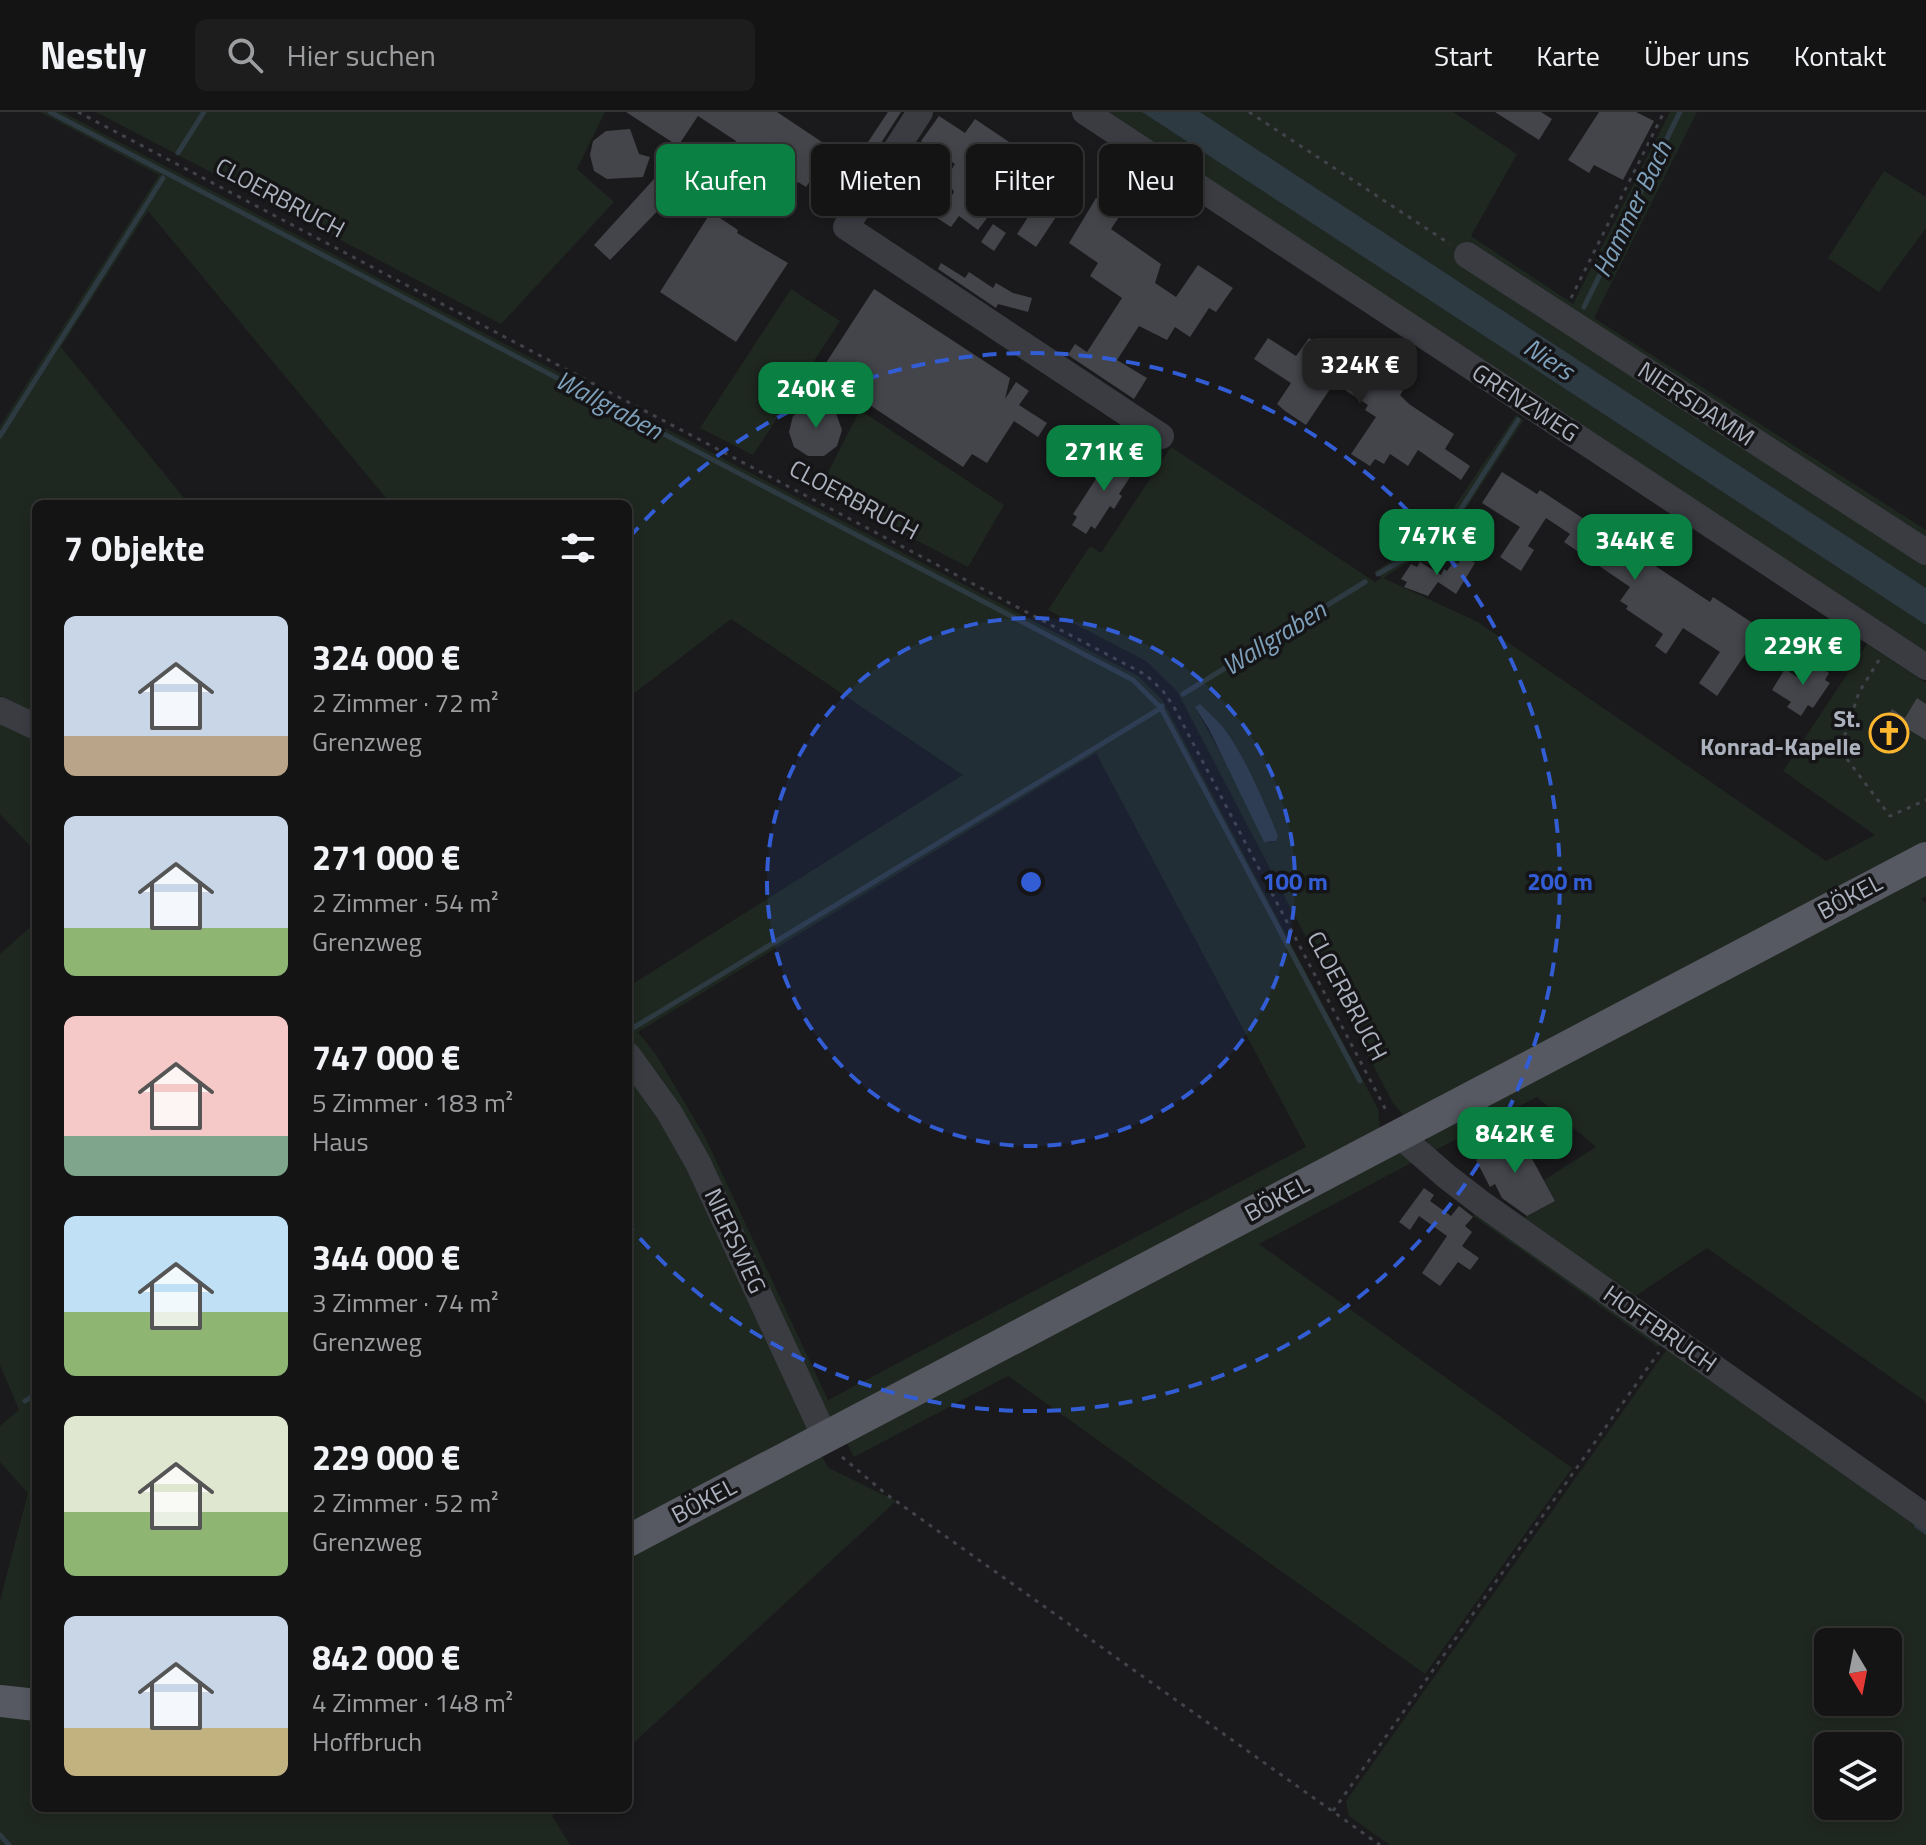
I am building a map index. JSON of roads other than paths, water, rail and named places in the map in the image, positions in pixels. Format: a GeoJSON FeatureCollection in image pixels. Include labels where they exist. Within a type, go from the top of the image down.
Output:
{"type":"FeatureCollection","features":[{"type":"Feature","properties":{"kind":"main road","name":"BÖKEL"},"geometry":{"type":"LineString","coordinates":[[632,1539],[1926,858]]}},
{"type":"Feature","properties":{"kind":"main road"},"geometry":{"type":"LineString","coordinates":[[0,1701],[32,1705]]}},
{"type":"Feature","properties":{"kind":"street"},"geometry":{"type":"LineString","coordinates":[[920,112],[846,227],[1161,436]]}},
{"type":"Feature","properties":{"kind":"street","name":"GRENZWEG"},"geometry":{"type":"LineString","coordinates":[[1085,112],[1926,667]]}},
{"type":"Feature","properties":{"kind":"street","name":"NIERSDAMM"},"geometry":{"type":"LineString","coordinates":[[1467,255],[1926,552]]}},
{"type":"Feature","properties":{"kind":"street"},"geometry":{"type":"LineString","coordinates":[[0,710],[32,725]]}},
{"type":"Feature","properties":{"kind":"street","name":"NIERSWEG"},"geometry":{"type":"LineString","coordinates":[[632,1061],[669,1112],[698,1163],[825,1437]]}},
{"type":"Feature","properties":{"kind":"street","name":"HOFFBRUCH"},"geometry":{"type":"LineString","coordinates":[[1399,1135],[1464,1190],[1926,1517]]}},
{"type":"Feature","properties":{"kind":"water","name":"Niers"},"geometry":{"type":"Polygon","coordinates":[[[1142,112],[1200,112],[1926,588],[1926,625],[1203,152],[1203,144],[1191,144],[1142,112]]]}},
{"type":"Feature","properties":{"kind":"water"},"geometry":{"type":"Polygon","coordinates":[[[1200,704],[1223,727],[1239,751],[1273,823],[1278,836],[1276,841],[1264,842],[1209,729],[1195,707],[1200,704]]]}},
{"type":"Feature","properties":{"kind":"waterway","name":"Wallgraben"},"geometry":{"type":"LineString","coordinates":[[50,112],[1133,680],[1162,706]]}},
{"type":"Feature","properties":{"kind":"waterway"},"geometry":{"type":"LineString","coordinates":[[178,153],[204,112]]}},
{"type":"Feature","properties":{"kind":"waterway","name":"Hammer Bach"},"geometry":{"type":"LineString","coordinates":[[1584,307],[1680,112]]}},
{"type":"Feature","properties":{"kind":"waterway"},"geometry":{"type":"LineString","coordinates":[[0,436],[163,178]]}},
{"type":"Feature","properties":{"kind":"waterway","name":"Wallgraben"},"geometry":{"type":"LineString","coordinates":[[1378,574],[1443,537],[1518,420]]}},
{"type":"Feature","properties":{"kind":"waterway","name":"Wallgraben"},"geometry":{"type":"LineString","coordinates":[[1183,694],[1365,582]]}},
{"type":"Feature","properties":{"kind":"waterway"},"geometry":{"type":"LineString","coordinates":[[632,1029],[1161,708],[1360,1081]]}},
{"type":"Feature","properties":{"kind":"waterway"},"geometry":{"type":"LineString","coordinates":[[25,1401],[32,1397]]}},
{"type":"Feature","properties":{"kind":"waterway"},"geometry":{"type":"LineString","coordinates":[[1917,1526],[1926,1532]]}},
{"type":"Feature","properties":{"kind":"waterway"},"geometry":{"type":"LineString","coordinates":[[0,1835],[9,1845]]}},
{"type":"Feature","properties":{"kind":"place","name":"St. Konrad-Kapelle"},"geometry":{"type":"Point","coordinates":[1889,733]}}]}
